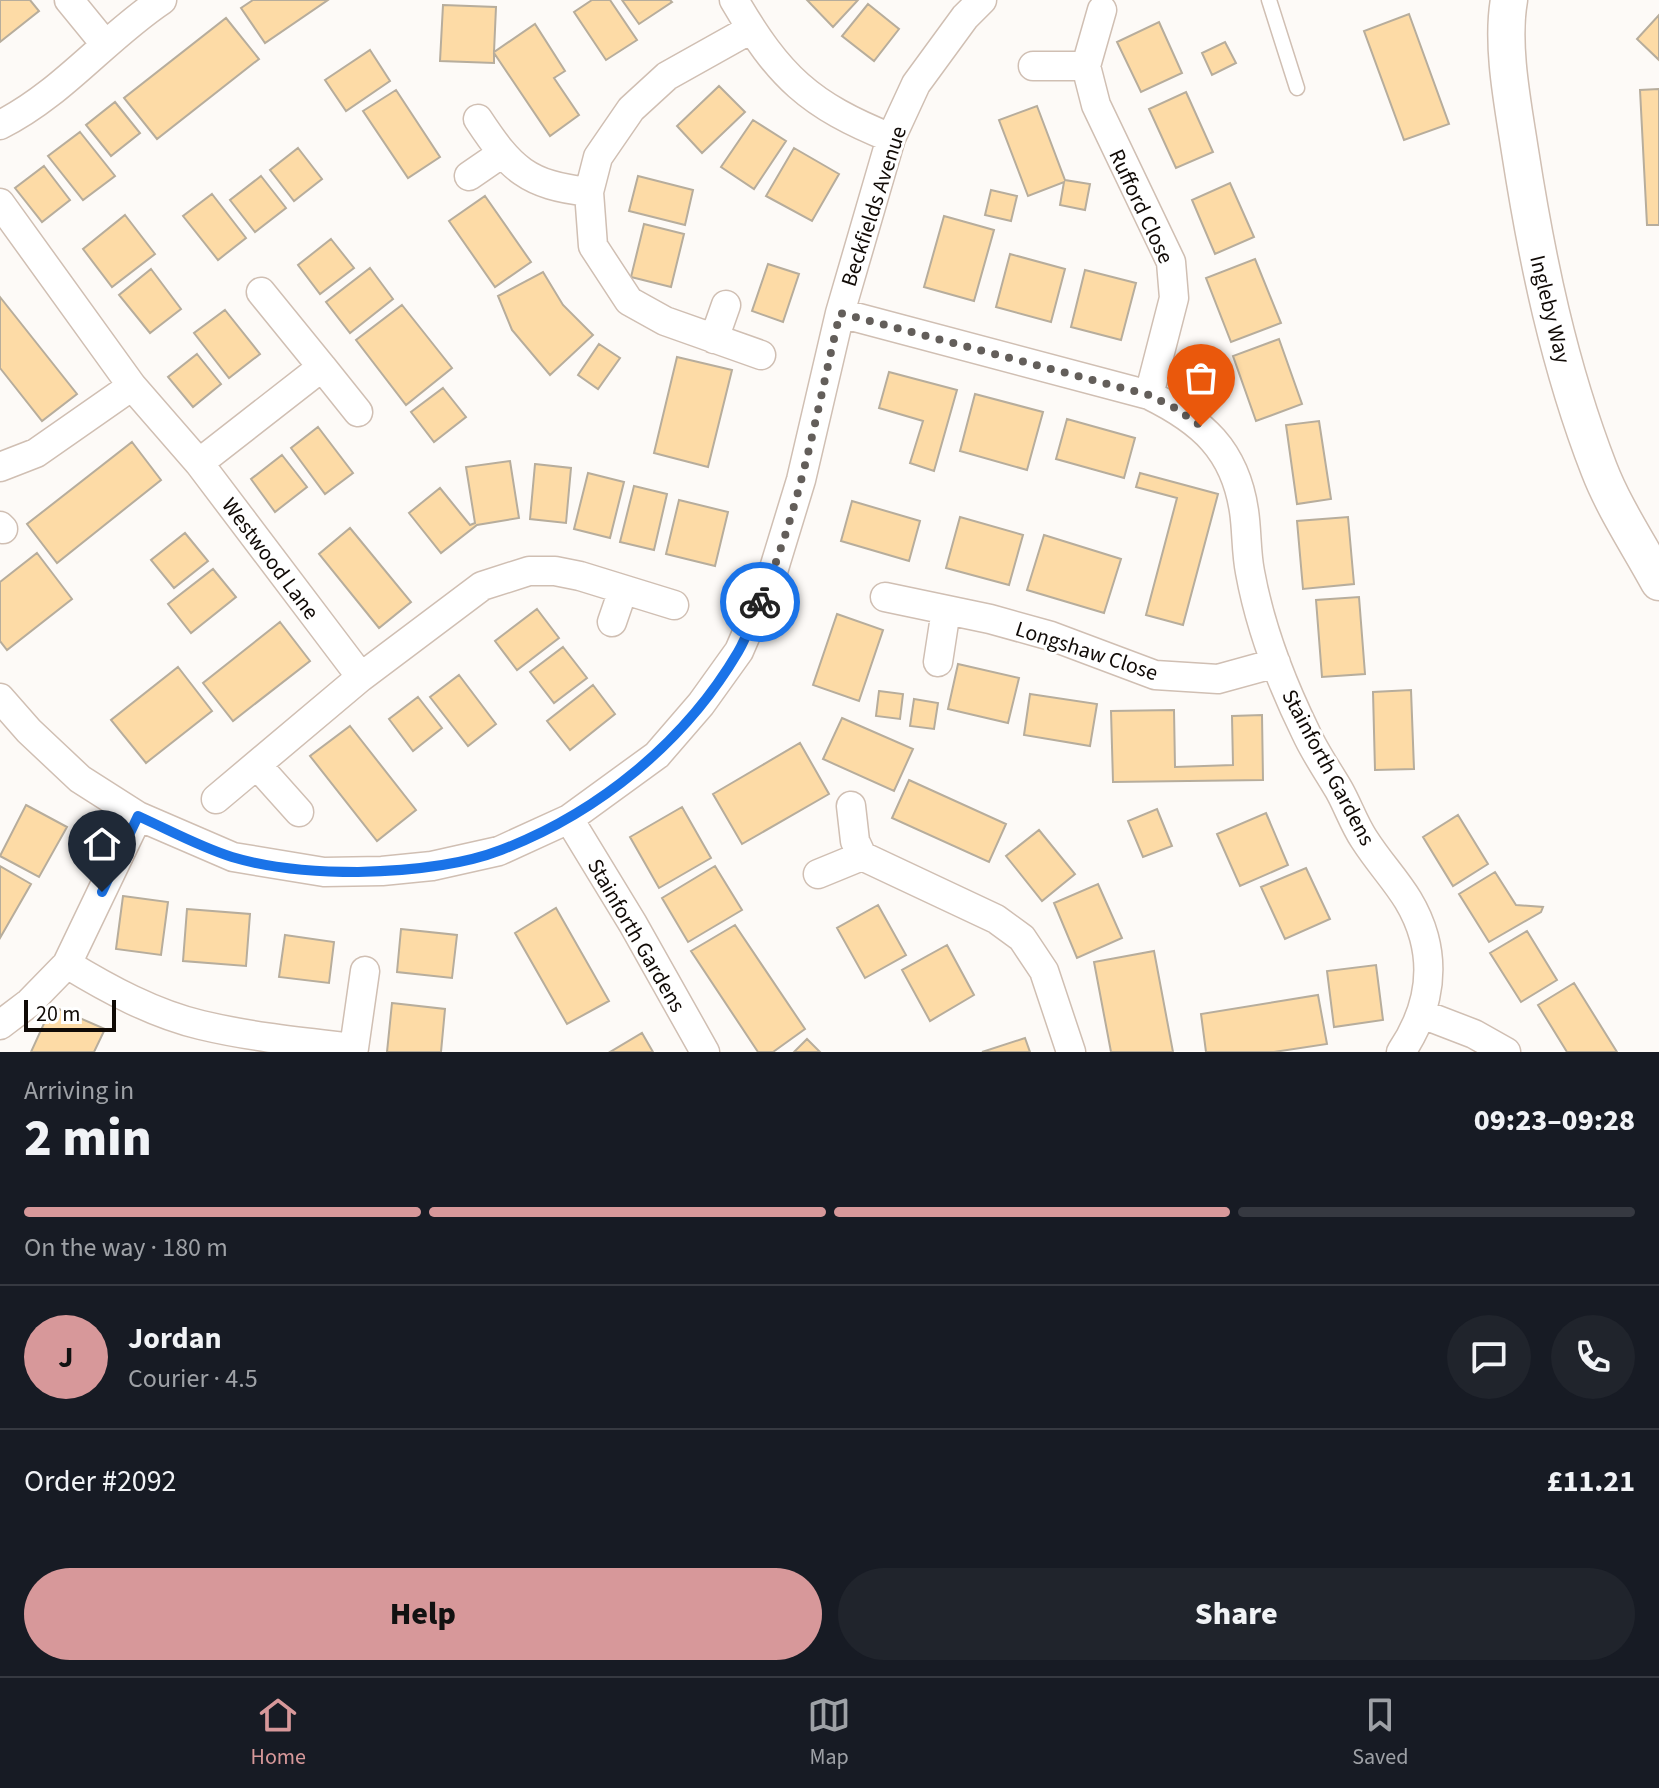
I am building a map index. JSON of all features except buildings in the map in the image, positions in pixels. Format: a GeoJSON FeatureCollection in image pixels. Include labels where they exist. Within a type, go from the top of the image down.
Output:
{"type":"FeatureCollection","features":[{"type":"Feature","properties":{"kind":"street"},"geometry":{"type":"LineString","coordinates":[[69,0],[105,44]]}},
{"type":"Feature","properties":{"kind":"street"},"geometry":{"type":"LineString","coordinates":[[0,125],[58,87],[105,44],[162,0]]}},
{"type":"Feature","properties":{"kind":"street"},"geometry":{"type":"LineString","coordinates":[[734,0],[768,56],[800,88],[827,109],[891,138]]}},
{"type":"Feature","properties":{"kind":"street","name":"Beckfields Avenue"},"geometry":{"type":"LineString","coordinates":[[0,698],[29,731],[80,779],[138,816],[233,857],[324,872],[432,866],[499,851],[569,819],[657,755],[701,704],[739,651],[772,575],[797,494],[840,313],[891,138],[916,84],[965,17],[982,0]]}},
{"type":"Feature","properties":{"kind":"street","name":"Ingleby Way"},"geometry":{"type":"LineString","coordinates":[[1504,6],[1513,107],[1536,253],[1557,344],[1600,472],[1659,582]]}},
{"type":"Feature","properties":{"kind":"street"},"geometry":{"type":"LineString","coordinates":[[1033,66],[1086,66],[1102,10]]}},
{"type":"Feature","properties":{"kind":"street"},"geometry":{"type":"LineString","coordinates":[[751,29],[667,76],[631,109],[598,157],[589,192],[593,246],[629,301],[665,321],[761,355]]}},
{"type":"Feature","properties":{"kind":"street","name":"Rufford Close"},"geometry":{"type":"LineString","coordinates":[[1086,66],[1096,105],[1171,262],[1174,298],[1149,395]]}},
{"type":"Feature","properties":{"kind":"street"},"geometry":{"type":"LineString","coordinates":[[478,119],[501,154],[529,178],[560,189],[589,192]]}},
{"type":"Feature","properties":{"kind":"street"},"geometry":{"type":"LineString","coordinates":[[469,176],[501,154]]}},
{"type":"Feature","properties":{"kind":"street","name":"Westwood Lane"},"geometry":{"type":"LineString","coordinates":[[0,203],[132,386],[199,463],[361,677]]}},
{"type":"Feature","properties":{"kind":"street"},"geometry":{"type":"LineString","coordinates":[[261,292],[358,412]]}},
{"type":"Feature","properties":{"kind":"street"},"geometry":{"type":"LineString","coordinates":[[714,339],[726,305]]}},
{"type":"Feature","properties":{"kind":"street","name":"Stainforth Gardens"},"geometry":{"type":"LineString","coordinates":[[840,313],[1149,395],[1201,426],[1221,448],[1234,475],[1244,509],[1250,571],[1276,663],[1307,735],[1363,839],[1414,906],[1425,940],[1429,978],[1422,1014],[1401,1052]]}},
{"type":"Feature","properties":{"kind":"street"},"geometry":{"type":"LineString","coordinates":[[199,463],[322,367]]}},
{"type":"Feature","properties":{"kind":"street"},"geometry":{"type":"LineString","coordinates":[[0,467],[36,453],[132,386]]}},
{"type":"Feature","properties":{"kind":"street"},"geometry":{"type":"LineString","coordinates":[[216,799],[361,677],[482,586],[529,571],[555,571],[674,605]]}},
{"type":"Feature","properties":{"kind":"street"},"geometry":{"type":"LineString","coordinates":[[612,622],[623,590]]}},
{"type":"Feature","properties":{"kind":"street","name":"Longshaw Close"},"geometry":{"type":"LineString","coordinates":[[885,597],[990,619],[1051,636],[1155,675],[1218,679],[1276,663]]}},
{"type":"Feature","properties":{"kind":"street"},"geometry":{"type":"LineString","coordinates":[[938,662],[946,610]]}},
{"type":"Feature","properties":{"kind":"street"},"geometry":{"type":"LineString","coordinates":[[257,765],[299,812]]}},
{"type":"Feature","properties":{"kind":"street"},"geometry":{"type":"LineString","coordinates":[[851,806],[855,841],[862,856],[996,919],[1022,938],[1044,971],[1071,1052]]}},
{"type":"Feature","properties":{"kind":"street"},"geometry":{"type":"LineString","coordinates":[[0,1025],[29,1003],[67,964],[138,816]]}},
{"type":"Feature","properties":{"kind":"street","name":"Stainforth Gardens"},"geometry":{"type":"LineString","coordinates":[[569,819],[705,1052]]}},
{"type":"Feature","properties":{"kind":"street"},"geometry":{"type":"LineString","coordinates":[[818,874],[862,856]]}},
{"type":"Feature","properties":{"kind":"street"},"geometry":{"type":"LineString","coordinates":[[67,964],[109,989],[198,1025],[354,1050],[365,971]]}},
{"type":"Feature","properties":{"kind":"street"},"geometry":{"type":"LineString","coordinates":[[1422,1014],[1474,1034],[1506,1052]]}},
{"type":"Feature","properties":{"kind":"lane"},"geometry":{"type":"LineString","coordinates":[[1269,0],[1297,88]]}},
{"type":"Feature","properties":{"kind":"way so far"},"geometry":{"type":"LineString","coordinates":[[760,602],[772,575],[801,480],[840,313],[1149,395],[1201,426]]}},
{"type":"Feature","properties":{"kind":"route"},"geometry":{"type":"LineString","coordinates":[[102,892],[138,816],[233,857],[324,872],[432,866],[499,851],[569,819],[657,755],[701,704],[739,651],[760,602]]}}]}
